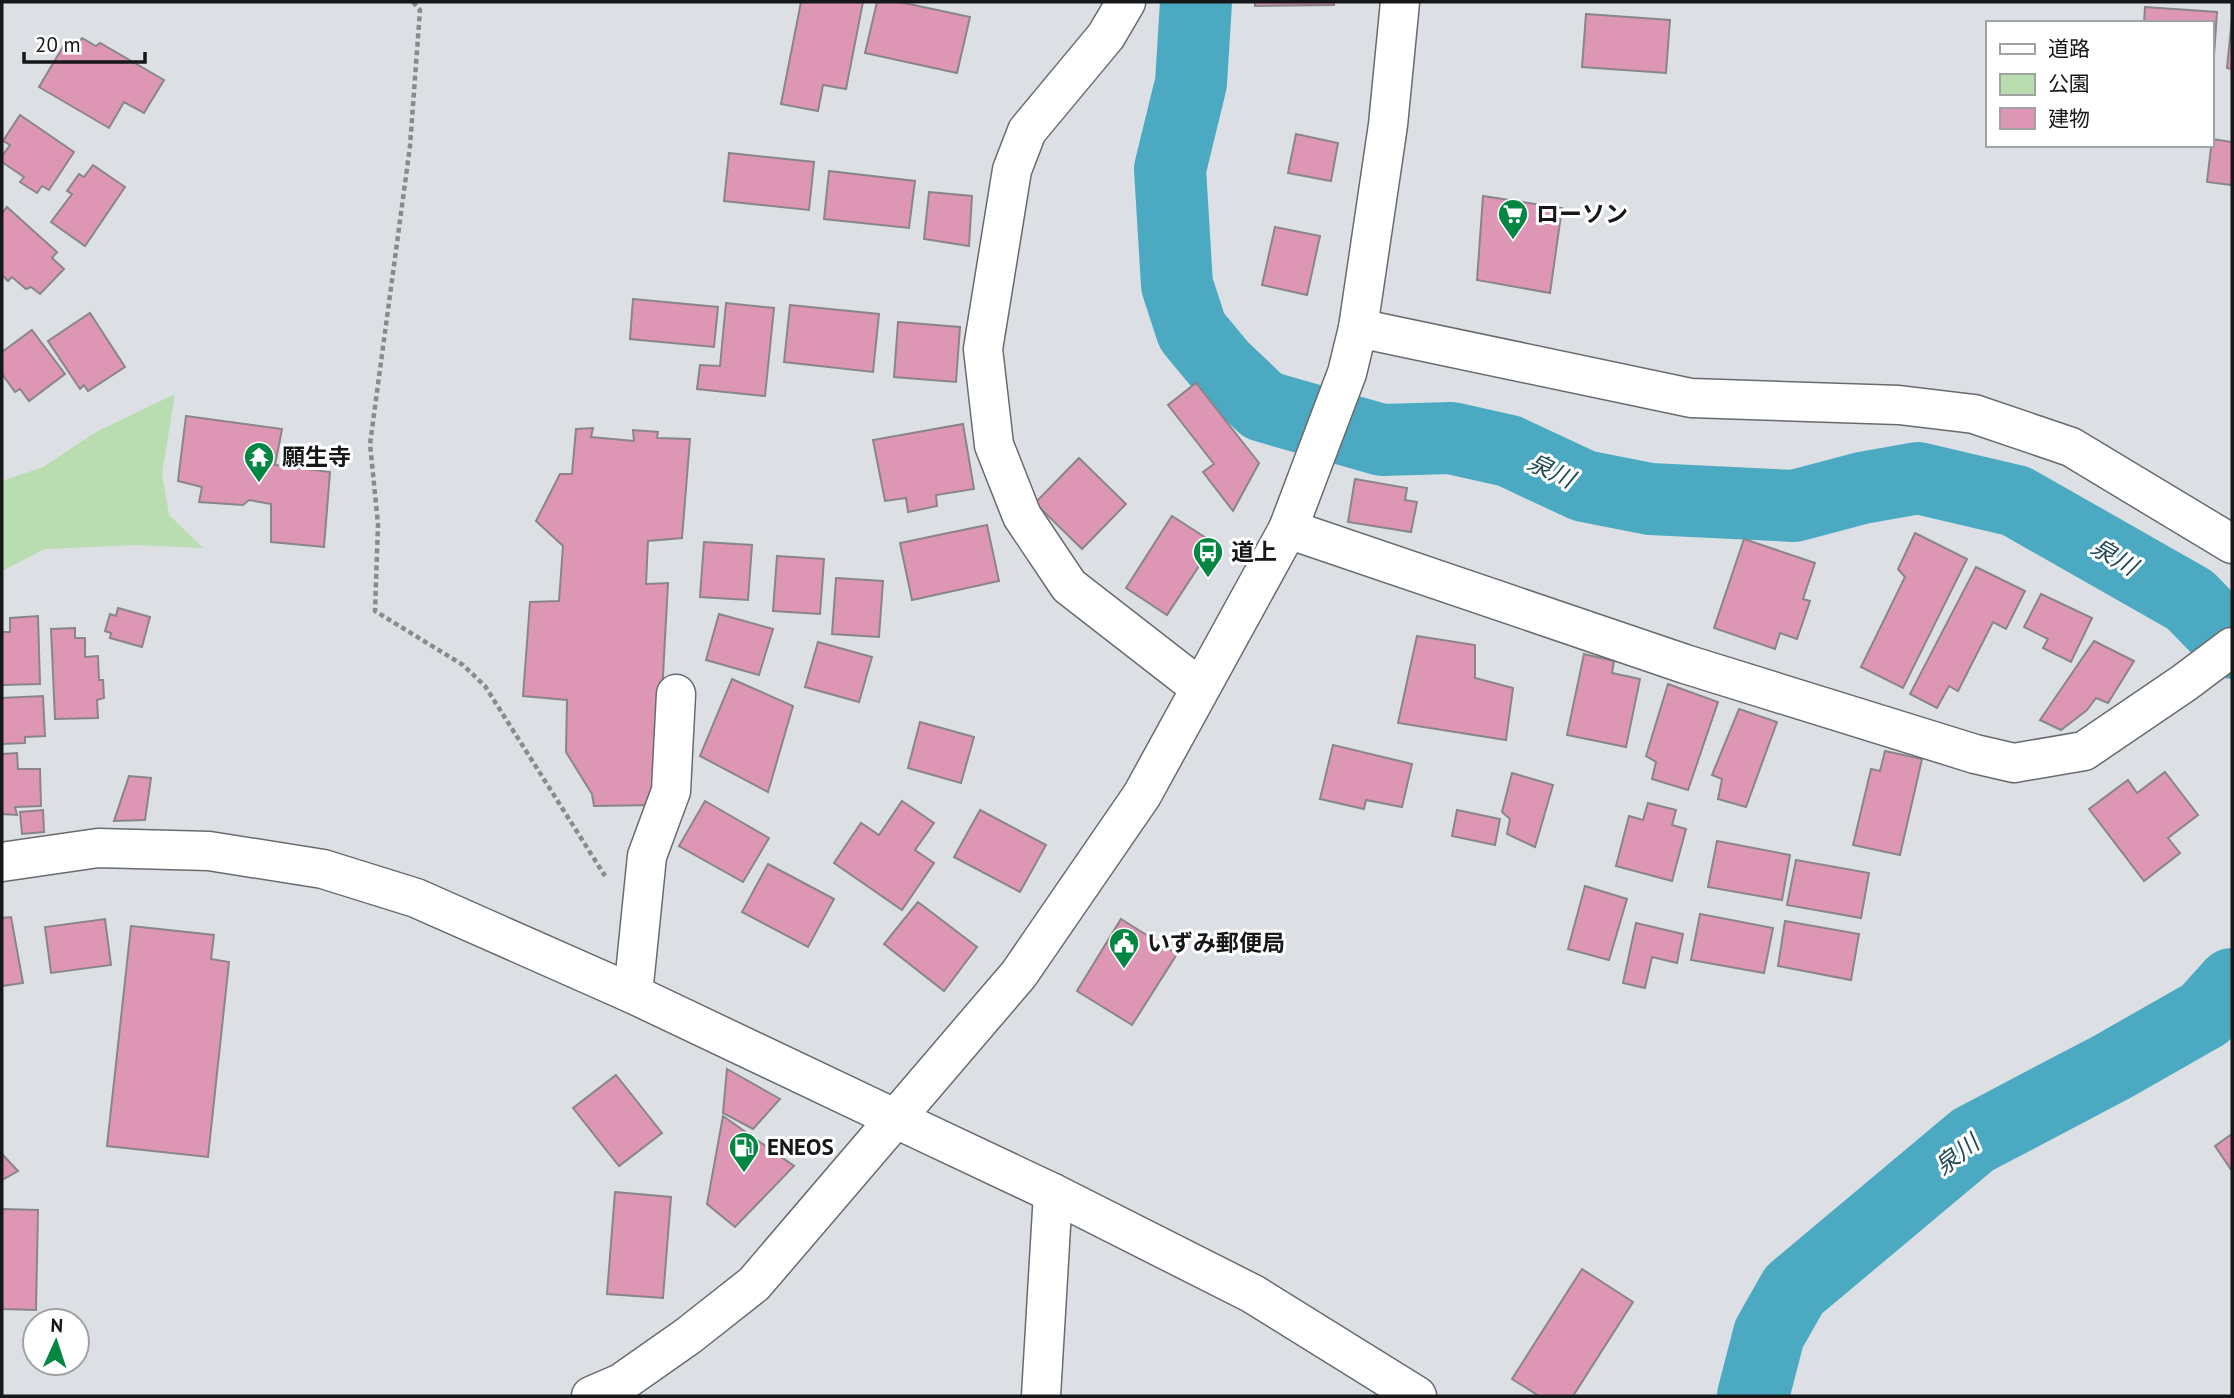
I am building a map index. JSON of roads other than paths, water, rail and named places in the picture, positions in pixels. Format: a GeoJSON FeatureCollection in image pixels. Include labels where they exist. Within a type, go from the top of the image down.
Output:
{"type":"FeatureCollection","features":[{"type":"Feature","properties":{"kind":"street"},"geometry":{"type":"LineString","coordinates":[[1126,2],[1107,36],[1027,131],[1012,170],[983,349],[994,445],[1022,516],[1069,586],[1199,687]]}},
{"type":"Feature","properties":{"kind":"street"},"geometry":{"type":"LineString","coordinates":[[591,1396],[621,1383],[688,1336],[754,1284],[1019,974],[1142,794],[1288,529],[1347,373],[1358,328],[1388,125],[1400,2]]}},
{"type":"Feature","properties":{"kind":"street"},"geometry":{"type":"LineString","coordinates":[[1358,328],[1691,398],[1899,405],[1974,414],[2071,447],[2232,544]]}},
{"type":"Feature","properties":{"kind":"street"},"geometry":{"type":"LineString","coordinates":[[1288,529],[1685,664],[1975,754],[2014,763],[2084,751],[2232,647]]}},
{"type":"Feature","properties":{"kind":"street"},"geometry":{"type":"LineString","coordinates":[[634,994],[647,856],[671,791],[676,694]]}},
{"type":"Feature","properties":{"kind":"street"},"geometry":{"type":"LineString","coordinates":[[2,862],[98,848],[209,851],[323,869],[416,898],[634,994],[1053,1192],[1253,1294],[1417,1396]]}},
{"type":"Feature","properties":{"kind":"street"},"geometry":{"type":"LineString","coordinates":[[1041,1396],[1053,1192]]}},
{"type":"Feature","properties":{"kind":"waterway","name":"泉川"},"geometry":{"type":"LineString","coordinates":[[1196,2],[1191,83],[1170,169],[1177,285],[1192,331],[1221,366],[1263,406],[1382,440],[1451,438],[1509,451],[1584,486],[1650,499],[1794,506],[1862,488],[1918,478],[2016,501],[2190,600],[2232,643]]}},
{"type":"Feature","properties":{"kind":"waterway","name":"泉川"},"geometry":{"type":"LineString","coordinates":[[1753,1396],[1769,1334],[1794,1290],[1973,1140],[2112,1067],[2205,1014],[2232,984]]}},
{"type":"Feature","properties":{"kind":"place","name":"ローソン"},"geometry":{"type":"Point","coordinates":[1513,241]}},
{"type":"Feature","properties":{"kind":"place","name":"願生寺"},"geometry":{"type":"Point","coordinates":[259,484]}},
{"type":"Feature","properties":{"kind":"place","name":"道上"},"geometry":{"type":"Point","coordinates":[1208,579]}},
{"type":"Feature","properties":{"kind":"place","name":"いずみ郵便局"},"geometry":{"type":"Point","coordinates":[1124,970]}},
{"type":"Feature","properties":{"kind":"place","name":"ENEOS"},"geometry":{"type":"Point","coordinates":[744,1174]}}]}
